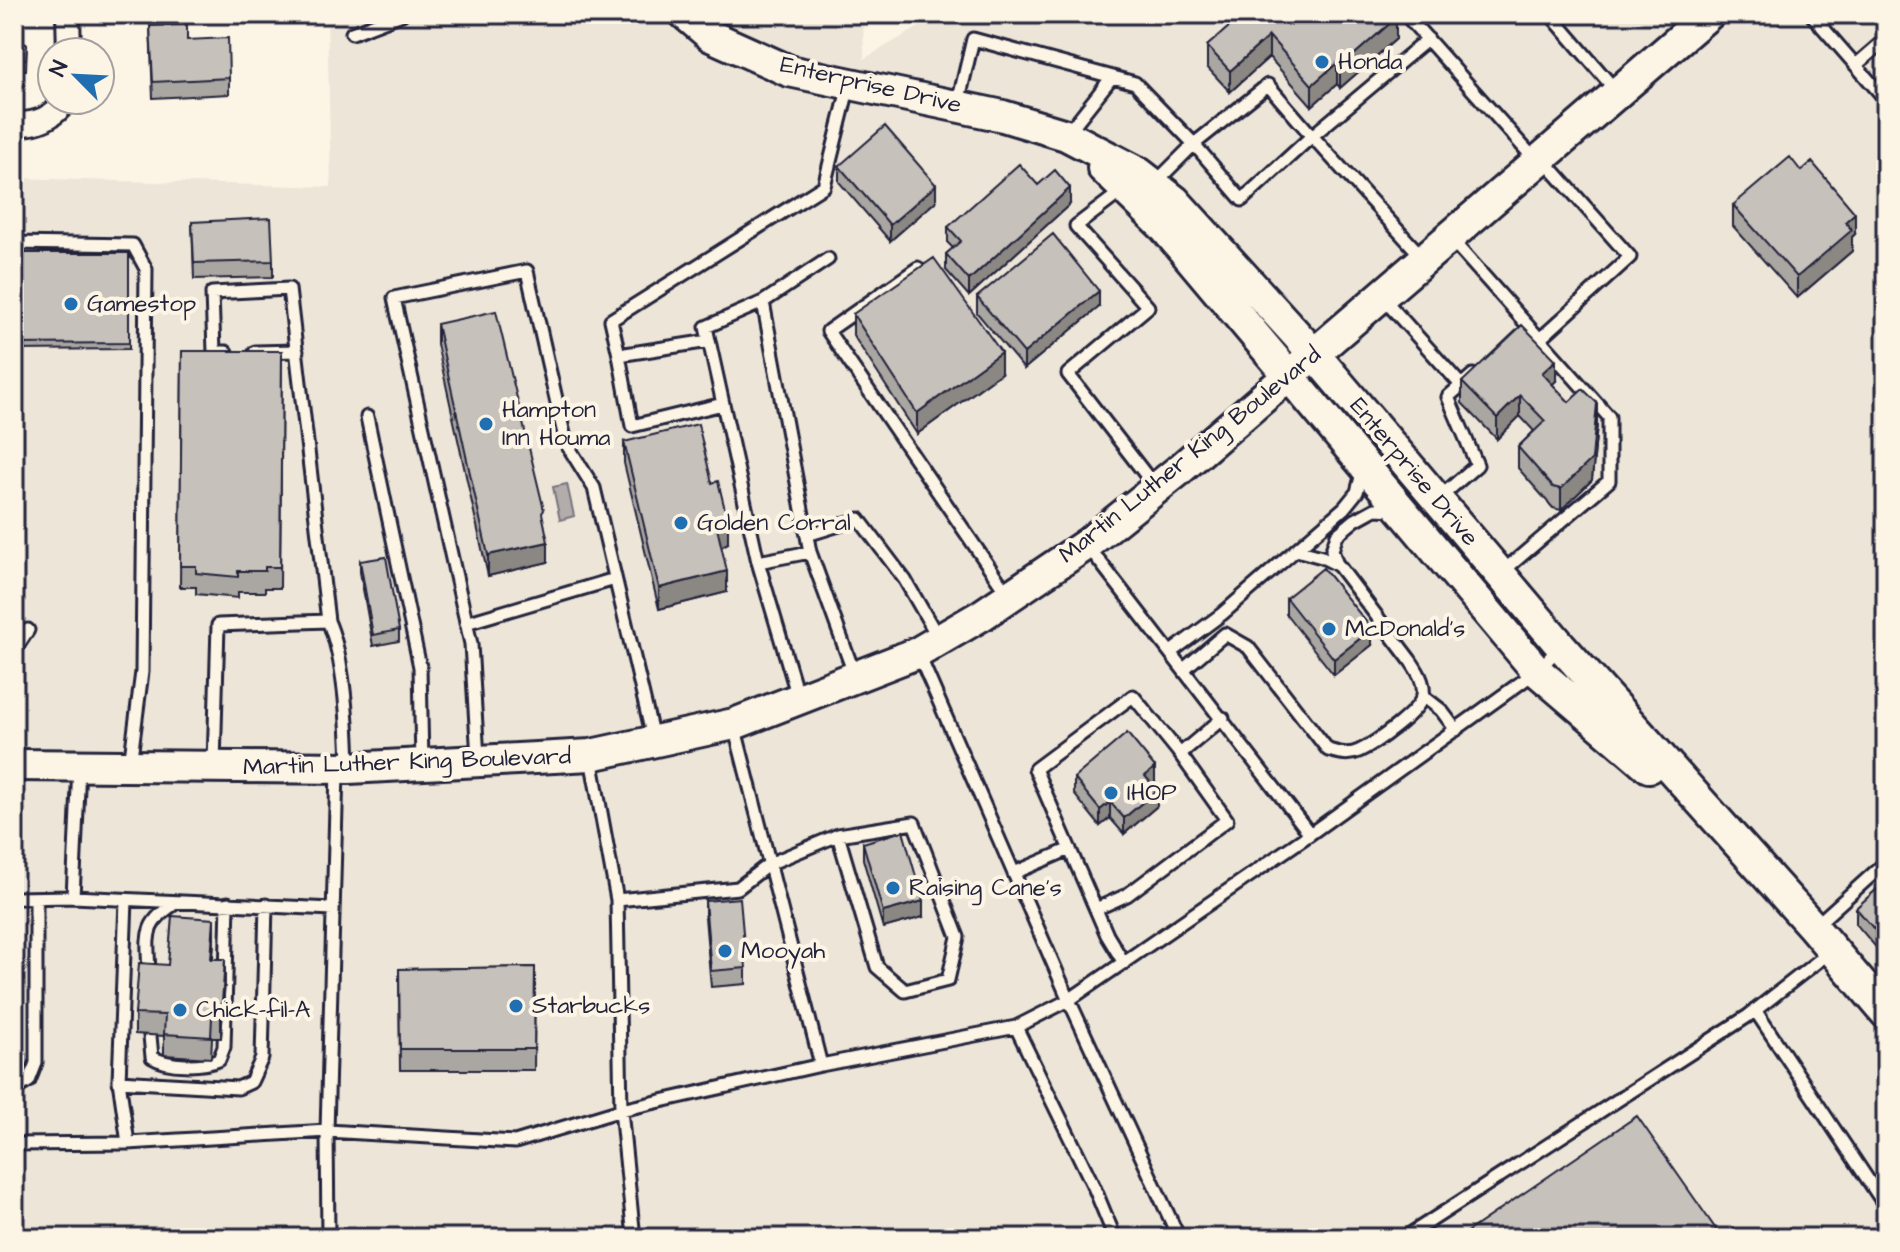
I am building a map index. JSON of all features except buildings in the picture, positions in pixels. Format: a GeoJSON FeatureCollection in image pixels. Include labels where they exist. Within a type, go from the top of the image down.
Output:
{"type":"FeatureCollection","features":[{"type":"Feature","properties":{"kind":"street"},"geometry":{"type":"LineString","coordinates":[[68,14],[69,36]]}},
{"type":"Feature","properties":{"kind":"street","name":"Enterprise Drive"},"geometry":{"type":"LineString","coordinates":[[685,14],[711,36],[789,71],[1003,116],[1066,135],[1139,173],[1140,186],[1164,227],[1537,671],[1736,841]]}},
{"type":"Feature","properties":{"kind":"street","name":"Martin Luther King Boulevard"},"geometry":{"type":"LineString","coordinates":[[14,765],[343,768],[591,755],[734,724],[928,646],[1087,544],[1157,488],[1709,14]]}},
{"type":"Feature","properties":{"kind":"street"},"geometry":{"type":"LineString","coordinates":[[14,124],[29,124],[52,116]]}},
{"type":"Feature","properties":{"kind":"street","name":"Enterprise Drive"},"geometry":{"type":"LineString","coordinates":[[1140,186],[1175,201],[1314,354],[1561,646],[1886,1013]]}},
{"type":"Feature","properties":{"kind":"lane"},"geometry":{"type":"LineString","coordinates":[[352,33],[402,14]]}},
{"type":"Feature","properties":{"kind":"lane"},"geometry":{"type":"LineString","coordinates":[[1405,14],[1630,257],[1540,339]]}},
{"type":"Feature","properties":{"kind":"lane"},"geometry":{"type":"LineString","coordinates":[[1550,14],[1618,93]]}},
{"type":"Feature","properties":{"kind":"lane"},"geometry":{"type":"LineString","coordinates":[[1811,14],[1886,100]]}},
{"type":"Feature","properties":{"kind":"lane"},"geometry":{"type":"LineString","coordinates":[[957,106],[973,39],[1135,83],[1242,200],[1312,136],[1428,39]]}},
{"type":"Feature","properties":{"kind":"lane"},"geometry":{"type":"LineString","coordinates":[[1856,65],[1886,39]]}},
{"type":"Feature","properties":{"kind":"lane"},"geometry":{"type":"LineString","coordinates":[[1066,135],[1112,77]]}},
{"type":"Feature","properties":{"kind":"lane"},"geometry":{"type":"LineString","coordinates":[[723,404],[632,426],[611,320],[824,186],[849,83]]}},
{"type":"Feature","properties":{"kind":"lane"},"geometry":{"type":"LineString","coordinates":[[1157,488],[1068,374],[1148,307],[1076,226],[1140,186],[1268,85],[1424,259]]}},
{"type":"Feature","properties":{"kind":"lane"},"geometry":{"type":"LineString","coordinates":[[1450,238],[1609,417],[1609,481],[1500,574]]}},
{"type":"Feature","properties":{"kind":"lane"},"geometry":{"type":"LineString","coordinates":[[14,243],[133,245],[146,269],[142,672],[129,766]]}},
{"type":"Feature","properties":{"kind":"lane"},"geometry":{"type":"LineString","coordinates":[[799,699],[758,562],[706,327],[763,302],[828,259]]}},
{"type":"Feature","properties":{"kind":"lane"},"geometry":{"type":"LineString","coordinates":[[918,268],[828,331],[1009,596]]}},
{"type":"Feature","properties":{"kind":"lane"},"geometry":{"type":"LineString","coordinates":[[478,762],[471,644],[394,298],[527,271],[566,443],[594,488],[654,741]]}},
{"type":"Feature","properties":{"kind":"lane"},"geometry":{"type":"LineString","coordinates":[[297,351],[214,352],[212,293],[289,289],[297,351],[328,621],[335,635],[346,712],[333,909],[327,1131],[328,1238]]}},
{"type":"Feature","properties":{"kind":"lane"},"geometry":{"type":"LineString","coordinates":[[1381,296],[1461,385]]}},
{"type":"Feature","properties":{"kind":"lane"},"geometry":{"type":"LineString","coordinates":[[763,302],[810,552],[856,677]]}},
{"type":"Feature","properties":{"kind":"lane"},"geometry":{"type":"LineString","coordinates":[[1517,336],[1528,326]]}},
{"type":"Feature","properties":{"kind":"lane"},"geometry":{"type":"LineString","coordinates":[[619,355],[709,341]]}},
{"type":"Feature","properties":{"kind":"lane"},"geometry":{"type":"LineString","coordinates":[[1438,499],[1477,465],[1448,397],[1484,365]]}},
{"type":"Feature","properties":{"kind":"lane"},"geometry":{"type":"LineString","coordinates":[[367,417],[420,667],[422,766]]}},
{"type":"Feature","properties":{"kind":"lane"},"geometry":{"type":"LineString","coordinates":[[1171,652],[1222,614],[1344,508],[1357,492],[1365,466]]}},
{"type":"Feature","properties":{"kind":"lane"},"geometry":{"type":"LineString","coordinates":[[1184,669],[1225,634],[1236,639],[1248,647],[1328,750],[1343,755],[1358,752],[1412,714],[1423,696],[1421,677],[1338,565],[1332,550],[1337,535],[1375,509],[1403,511]]}},
{"type":"Feature","properties":{"kind":"lane"},"geometry":{"type":"LineString","coordinates":[[807,535],[859,519],[905,580],[1014,873],[1179,1238]]}},
{"type":"Feature","properties":{"kind":"lane"},"geometry":{"type":"LineString","coordinates":[[1087,544],[1310,834]]}},
{"type":"Feature","properties":{"kind":"lane"},"geometry":{"type":"LineString","coordinates":[[1296,550],[1338,565]]}},
{"type":"Feature","properties":{"kind":"lane"},"geometry":{"type":"LineString","coordinates":[[758,562],[810,552]]}},
{"type":"Feature","properties":{"kind":"lane"},"geometry":{"type":"LineString","coordinates":[[466,623],[615,579]]}},
{"type":"Feature","properties":{"kind":"lane"},"geometry":{"type":"LineString","coordinates":[[213,768],[218,625],[328,621]]}},
{"type":"Feature","properties":{"kind":"lane"},"geometry":{"type":"LineString","coordinates":[[14,651],[28,630]]}},
{"type":"Feature","properties":{"kind":"lane"},"geometry":{"type":"LineString","coordinates":[[14,1144],[128,1143],[327,1131],[515,1142],[621,1110],[821,1065],[1016,1027],[1069,1000],[1310,834],[1537,671],[1561,646]]}},
{"type":"Feature","properties":{"kind":"lane"},"geometry":{"type":"LineString","coordinates":[[1096,909],[1127,895],[1227,820],[1180,754],[1133,696],[1035,769],[1107,935],[1124,963]]}},
{"type":"Feature","properties":{"kind":"lane"},"geometry":{"type":"LineString","coordinates":[[1423,696],[1441,710],[1456,730]]}},
{"type":"Feature","properties":{"kind":"lane"},"geometry":{"type":"LineString","coordinates":[[1180,754],[1223,718]]}},
{"type":"Feature","properties":{"kind":"lane"},"geometry":{"type":"LineString","coordinates":[[734,724],[821,1065]]}},
{"type":"Feature","properties":{"kind":"lane"},"geometry":{"type":"LineString","coordinates":[[591,755],[617,900],[621,1110],[634,1238]]}},
{"type":"Feature","properties":{"kind":"lane"},"geometry":{"type":"LineString","coordinates":[[73,897],[79,765]]}},
{"type":"Feature","properties":{"kind":"lane"},"geometry":{"type":"LineString","coordinates":[[617,900],[738,888],[769,864],[838,835],[914,823],[958,937],[948,980],[905,991],[877,967],[838,835]]}},
{"type":"Feature","properties":{"kind":"lane"},"geometry":{"type":"LineString","coordinates":[[1014,873],[1070,849]]}},
{"type":"Feature","properties":{"kind":"lane"},"geometry":{"type":"LineString","coordinates":[[1404,1238],[1755,1010],[1822,939],[1886,862]]}},
{"type":"Feature","properties":{"kind":"lane"},"geometry":{"type":"LineString","coordinates":[[14,898],[73,897],[333,909]]}},
{"type":"Feature","properties":{"kind":"lane"},"geometry":{"type":"LineString","coordinates":[[14,1090],[29,1081],[36,1063],[36,898]]}},
{"type":"Feature","properties":{"kind":"lane"},"geometry":{"type":"LineString","coordinates":[[126,900],[119,1081],[128,1143]]}},
{"type":"Feature","properties":{"kind":"lane"},"geometry":{"type":"LineString","coordinates":[[149,985],[149,925],[158,914],[177,902]]}},
{"type":"Feature","properties":{"kind":"lane"},"geometry":{"type":"LineString","coordinates":[[150,1036],[152,1057],[160,1061],[208,1065],[219,1060],[224,1047],[228,903]]}},
{"type":"Feature","properties":{"kind":"lane"},"geometry":{"type":"LineString","coordinates":[[119,1081],[238,1088],[251,1082],[262,1058],[266,905]]}},
{"type":"Feature","properties":{"kind":"lane"},"geometry":{"type":"LineString","coordinates":[[1755,1010],[1886,1208],[1882,1238]]}},
{"type":"Feature","properties":{"kind":"lane"},"geometry":{"type":"LineString","coordinates":[[1016,1027],[1094,1187],[1115,1238]]}},
{"type":"Feature","properties":{"kind":"shaded area"},"geometry":{"type":"Polygon","coordinates":[[[327,14],[863,14],[864,59],[941,14],[1886,14],[1886,1238],[14,1238],[14,178],[331,187],[327,14]]]}},
{"type":"Feature","properties":{"kind":"shaded area"},"geometry":{"type":"Polygon","coordinates":[[[567,484],[574,516],[560,520],[553,487],[567,484]]]}},
{"type":"Feature","properties":{"kind":"place","name":"Honda"},"geometry":{"type":"Point","coordinates":[1322,62]}},
{"type":"Feature","properties":{"kind":"place","name":"Gamestop"},"geometry":{"type":"Point","coordinates":[71,304]}},
{"type":"Feature","properties":{"kind":"place","name":"Hampton Inn Houma"},"geometry":{"type":"Point","coordinates":[486,424]}},
{"type":"Feature","properties":{"kind":"place","name":"Golden Corral"},"geometry":{"type":"Point","coordinates":[681,523]}},
{"type":"Feature","properties":{"kind":"place","name":"McDonald's"},"geometry":{"type":"Point","coordinates":[1329,629]}},
{"type":"Feature","properties":{"kind":"place","name":"IHOP"},"geometry":{"type":"Point","coordinates":[1111,793]}},
{"type":"Feature","properties":{"kind":"place","name":"Raising Cane's"},"geometry":{"type":"Point","coordinates":[893,888]}},
{"type":"Feature","properties":{"kind":"place","name":"Mooyah"},"geometry":{"type":"Point","coordinates":[725,951]}},
{"type":"Feature","properties":{"kind":"place","name":"Starbucks"},"geometry":{"type":"Point","coordinates":[516,1006]}},
{"type":"Feature","properties":{"kind":"place","name":"Chick-fil-A"},"geometry":{"type":"Point","coordinates":[180,1010]}}]}
